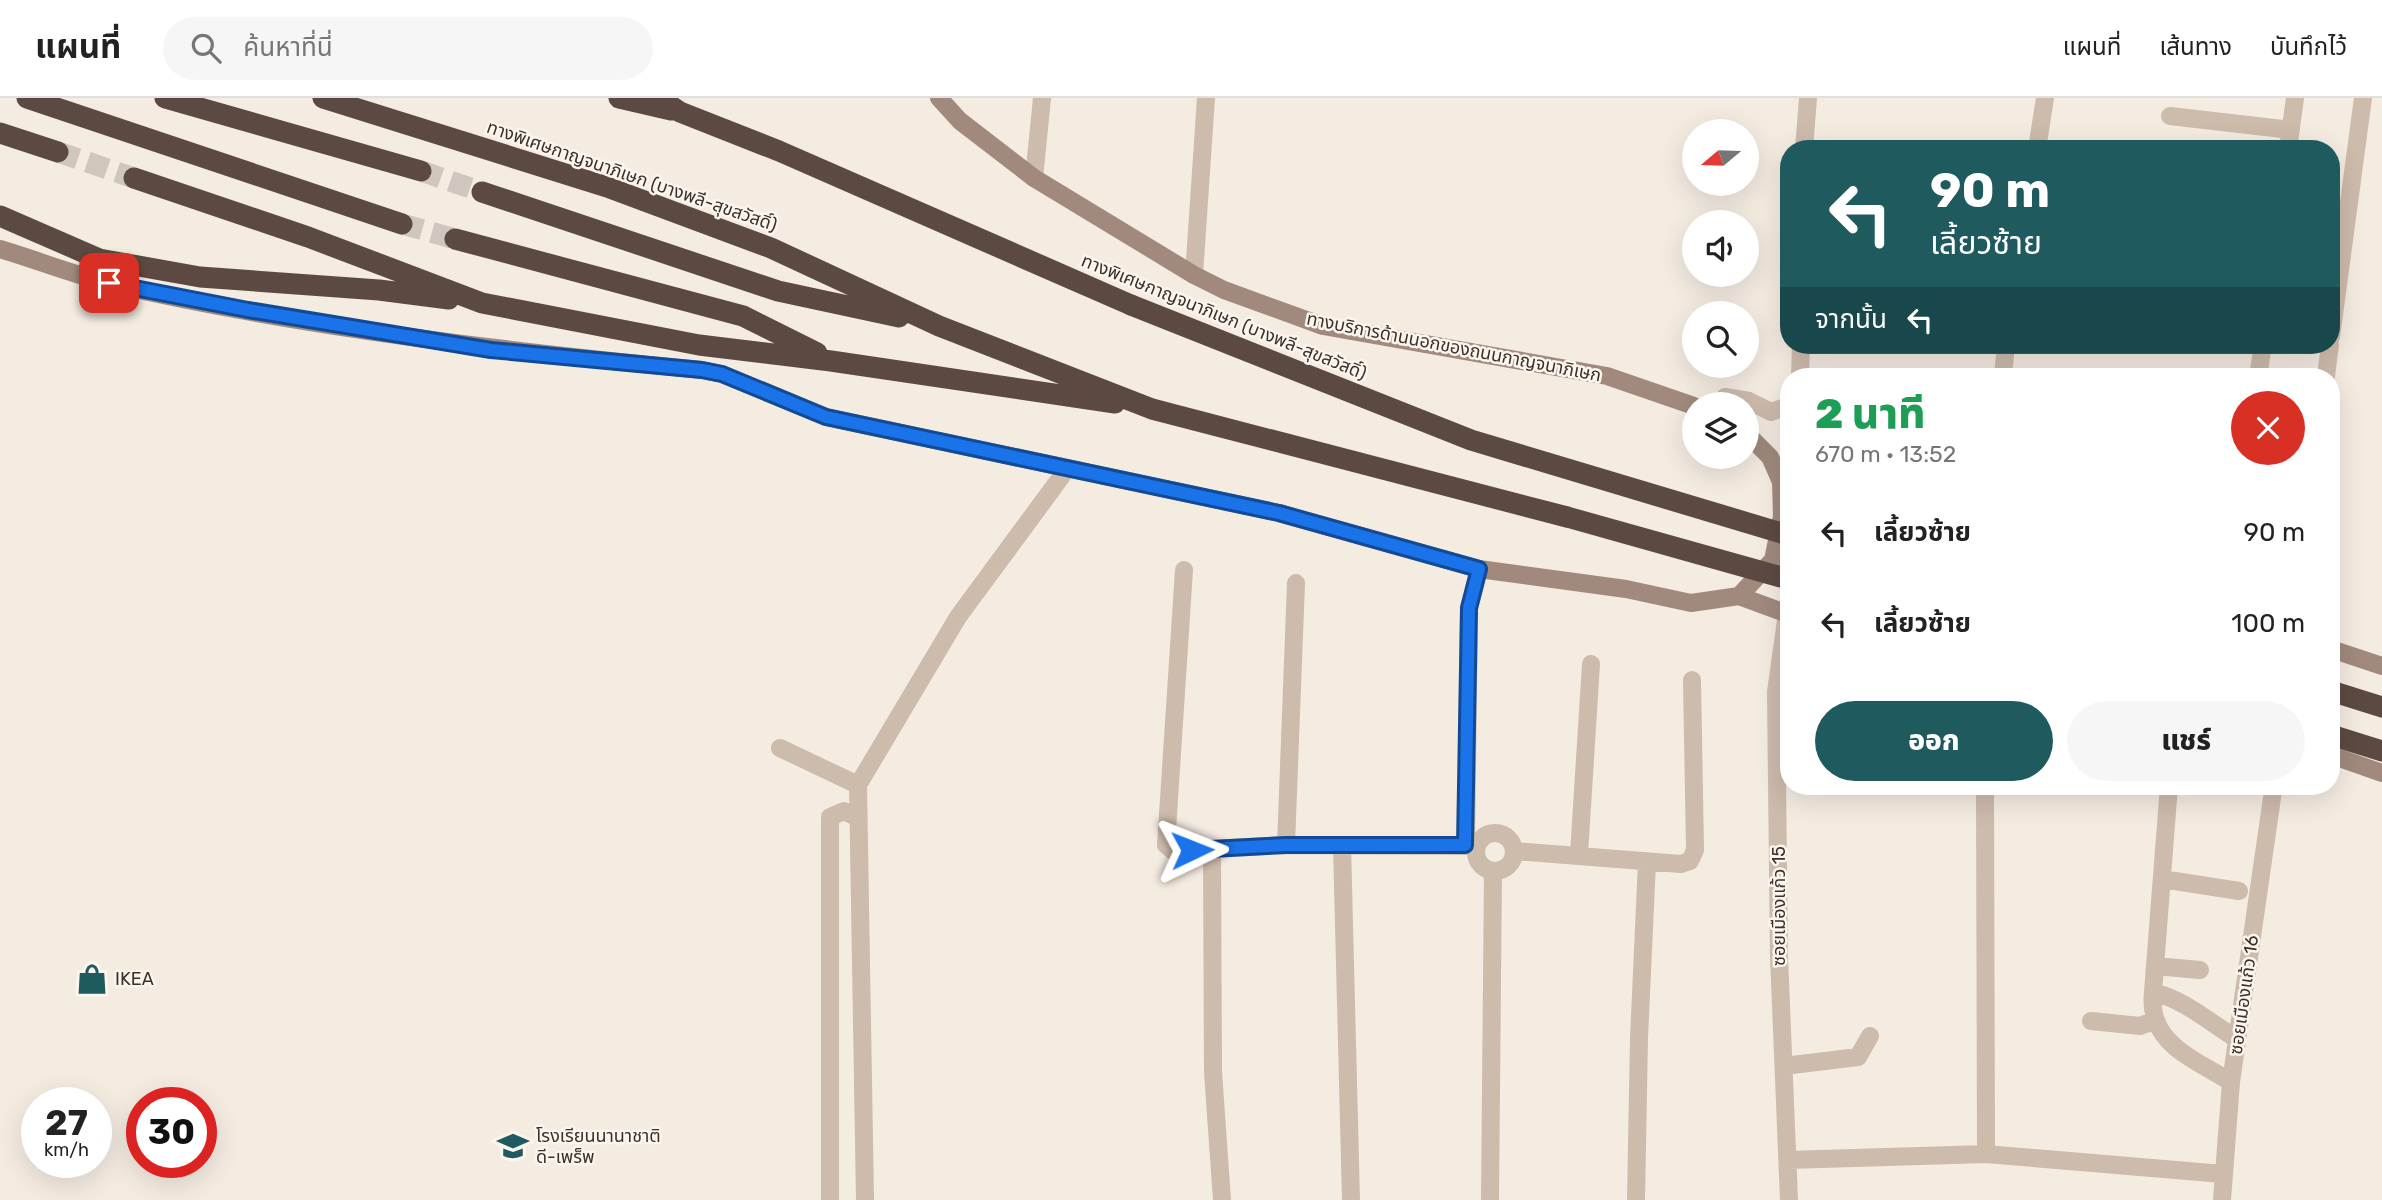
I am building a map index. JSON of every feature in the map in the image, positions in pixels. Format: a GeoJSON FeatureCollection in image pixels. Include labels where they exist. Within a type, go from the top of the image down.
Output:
{"type":"FeatureCollection","features":[{"type":"Feature","properties":{"kind":"highway"},"geometry":{"type":"LineString","coordinates":[[27,98],[402,224]]}},
{"type":"Feature","properties":{"kind":"highway"},"geometry":{"type":"LineString","coordinates":[[165,98],[421,171]]}},
{"type":"Feature","properties":{"kind":"highway","name":"ทางพิเศษกาญจนาภิเษก (บางพลี-สุขสวัสดิ์)"},"geometry":{"type":"LineString","coordinates":[[323,98],[607,187],[771,248],[939,326],[1152,409],[1189,421],[1624,532],[1780,577]]}},
{"type":"Feature","properties":{"kind":"highway"},"geometry":{"type":"LineString","coordinates":[[619,98],[680,113]]}},
{"type":"Feature","properties":{"kind":"highway","name":"ทางพิเศษกาญจนาภิเษก (บางพลี-สุขสวัสดิ์)"},"geometry":{"type":"LineString","coordinates":[[659,98],[680,113],[779,151],[1132,305],[1471,439],[1780,533]]}},
{"type":"Feature","properties":{"kind":"highway"},"geometry":{"type":"LineString","coordinates":[[0,133],[58,152]]}},
{"type":"Feature","properties":{"kind":"highway","name":"ทางพิเศษกาญจนาภิเษก (บางพลี-สุขสวัสดิ์)"},"geometry":{"type":"LineString","coordinates":[[134,178],[295,233],[482,303],[699,345],[831,360],[1152,409]]}},
{"type":"Feature","properties":{"kind":"highway"},"geometry":{"type":"LineString","coordinates":[[482,192],[778,291],[939,326]]}},
{"type":"Feature","properties":{"kind":"highway"},"geometry":{"type":"LineString","coordinates":[[0,216],[99,259],[200,276],[379,290],[482,303]]}},
{"type":"Feature","properties":{"kind":"highway","name":"ทางพิเศษกาญจนาภิเษก (บางพลี-สุขสวัสดิ์)"},"geometry":{"type":"LineString","coordinates":[[455,239],[743,316],[831,360]]}},
{"type":"Feature","properties":{"kind":"highway"},"geometry":{"type":"LineString","coordinates":[[2340,694],[2382,707]]}},
{"type":"Feature","properties":{"kind":"highway"},"geometry":{"type":"LineString","coordinates":[[2340,738],[2382,751]]}},
{"type":"Feature","properties":{"kind":"main road","name":"ทางบริการด้านนอกของถนนกาญจนาภิเษก"},"geometry":{"type":"LineString","coordinates":[[939,98],[960,121],[1034,178],[1194,275],[1224,290],[1323,326],[1607,376],[1682,402]]}},
{"type":"Feature","properties":{"kind":"main road"},"geometry":{"type":"LineString","coordinates":[[0,249],[109,283],[248,310],[491,350],[722,374],[826,417],[1279,513],[1479,569],[1626,589],[1691,603],[1739,596],[1780,610]]}},
{"type":"Feature","properties":{"kind":"main road"},"geometry":{"type":"LineString","coordinates":[[1759,446],[1780,469]]}},
{"type":"Feature","properties":{"kind":"main road"},"geometry":{"type":"LineString","coordinates":[[1739,596],[1773,560],[1780,526]]}},
{"type":"Feature","properties":{"kind":"main road"},"geometry":{"type":"LineString","coordinates":[[2340,652],[2382,666]]}},
{"type":"Feature","properties":{"kind":"main road"},"geometry":{"type":"LineString","coordinates":[[2340,758],[2382,773]]}},
{"type":"Feature","properties":{"kind":"street"},"geometry":{"type":"LineString","coordinates":[[1034,178],[1042,98]]}},
{"type":"Feature","properties":{"kind":"street"},"geometry":{"type":"LineString","coordinates":[[1194,275],[1206,98]]}},
{"type":"Feature","properties":{"kind":"street"},"geometry":{"type":"LineString","coordinates":[[1805,140],[1808,98]]}},
{"type":"Feature","properties":{"kind":"street"},"geometry":{"type":"LineString","coordinates":[[2038,140],[2045,98]]}},
{"type":"Feature","properties":{"kind":"street"},"geometry":{"type":"LineString","coordinates":[[2289,140],[2295,98]]}},
{"type":"Feature","properties":{"kind":"street"},"geometry":{"type":"LineString","coordinates":[[2340,270],[2363,98]]}},
{"type":"Feature","properties":{"kind":"street"},"geometry":{"type":"LineString","coordinates":[[2170,116],[2291,130]]}},
{"type":"Feature","properties":{"kind":"street"},"geometry":{"type":"LineString","coordinates":[[1759,406],[1771,412],[1780,409]]}},
{"type":"Feature","properties":{"kind":"street"},"geometry":{"type":"LineString","coordinates":[[865,1200],[858,786],[958,617],[1067,469]]}},
{"type":"Feature","properties":{"kind":"street"},"geometry":{"type":"LineString","coordinates":[[1184,570],[1166,845],[1172,851],[1286,845],[1471,846],[1481,838],[1497,833],[1506,836],[1514,851],[1508,866],[1493,871],[1479,863],[1471,846],[1469,608],[1479,569]]}},
{"type":"Feature","properties":{"kind":"street"},"geometry":{"type":"LineString","coordinates":[[1286,845],[1296,583]]}},
{"type":"Feature","properties":{"kind":"street"},"geometry":{"type":"LineString","coordinates":[[1579,854],[1591,664]]}},
{"type":"Feature","properties":{"kind":"street","name":"ซอยเมืองแก้ว 15"},"geometry":{"type":"LineString","coordinates":[[1780,666],[1776,692],[1779,957],[1789,1200]]}},
{"type":"Feature","properties":{"kind":"street"},"geometry":{"type":"LineString","coordinates":[[1514,851],[1681,864],[1690,861],[1695,850],[1692,680]]}},
{"type":"Feature","properties":{"kind":"street"},"geometry":{"type":"LineString","coordinates":[[779,748],[858,786]]}},
{"type":"Feature","properties":{"kind":"street"},"geometry":{"type":"LineString","coordinates":[[1984,795],[1986,1154]]}},
{"type":"Feature","properties":{"kind":"street"},"geometry":{"type":"LineString","coordinates":[[2168,795],[2151,1010],[2164,1038],[2231,1082]]}},
{"type":"Feature","properties":{"kind":"street","name":"ซอยเมืองแก้ว 16"},"geometry":{"type":"LineString","coordinates":[[2222,1200],[2231,1082],[2272,795]]}},
{"type":"Feature","properties":{"kind":"street"},"geometry":{"type":"LineString","coordinates":[[831,1200],[830,817],[844,811],[858,818]]}},
{"type":"Feature","properties":{"kind":"street"},"geometry":{"type":"LineString","coordinates":[[1342,846],[1351,1200]]}},
{"type":"Feature","properties":{"kind":"street"},"geometry":{"type":"LineString","coordinates":[[1212,850],[1213,1072],[1222,1200]]}},
{"type":"Feature","properties":{"kind":"street"},"geometry":{"type":"LineString","coordinates":[[1636,1200],[1639,1038],[1647,862]]}},
{"type":"Feature","properties":{"kind":"street"},"geometry":{"type":"LineString","coordinates":[[1490,1200],[1493,871]]}},
{"type":"Feature","properties":{"kind":"street"},"geometry":{"type":"LineString","coordinates":[[2162,878],[2239,891]]}},
{"type":"Feature","properties":{"kind":"street"},"geometry":{"type":"LineString","coordinates":[[2155,966],[2200,970]]}},
{"type":"Feature","properties":{"kind":"street"},"geometry":{"type":"LineString","coordinates":[[2153,992],[2178,999],[2197,1016],[2237,1039]]}},
{"type":"Feature","properties":{"kind":"street"},"geometry":{"type":"LineString","coordinates":[[2091,1021],[2140,1026],[2156,1020]]}},
{"type":"Feature","properties":{"kind":"street"},"geometry":{"type":"LineString","coordinates":[[1784,1066],[1858,1057],[1870,1037]]}},
{"type":"Feature","properties":{"kind":"street"},"geometry":{"type":"LineString","coordinates":[[1788,1160],[1986,1154],[2223,1174]]}},
{"type":"Feature","properties":{"kind":"tunnel"},"geometry":{"type":"LineString","coordinates":[[58,152],[134,178]]}},
{"type":"Feature","properties":{"kind":"tunnel"},"geometry":{"type":"LineString","coordinates":[[421,171],[482,192]]}},
{"type":"Feature","properties":{"kind":"tunnel"},"geometry":{"type":"LineString","coordinates":[[402,224],[455,239]]}},
{"type":"Feature","properties":{"kind":"place","name":"IKEA"},"geometry":{"type":"Point","coordinates":[92,979]}},
{"type":"Feature","properties":{"kind":"place","name":"โรงเรียนนานาชาติ ดี-เพร็พ"},"geometry":{"type":"Point","coordinates":[513,1146]}},
{"type":"Feature","properties":{"kind":"route"},"geometry":{"type":"LineString","coordinates":[[109,283],[248,310],[491,350],[722,374],[826,417],[1279,513],[1479,569],[1469,608],[1465,845],[1286,845],[1192,850]]}}]}
